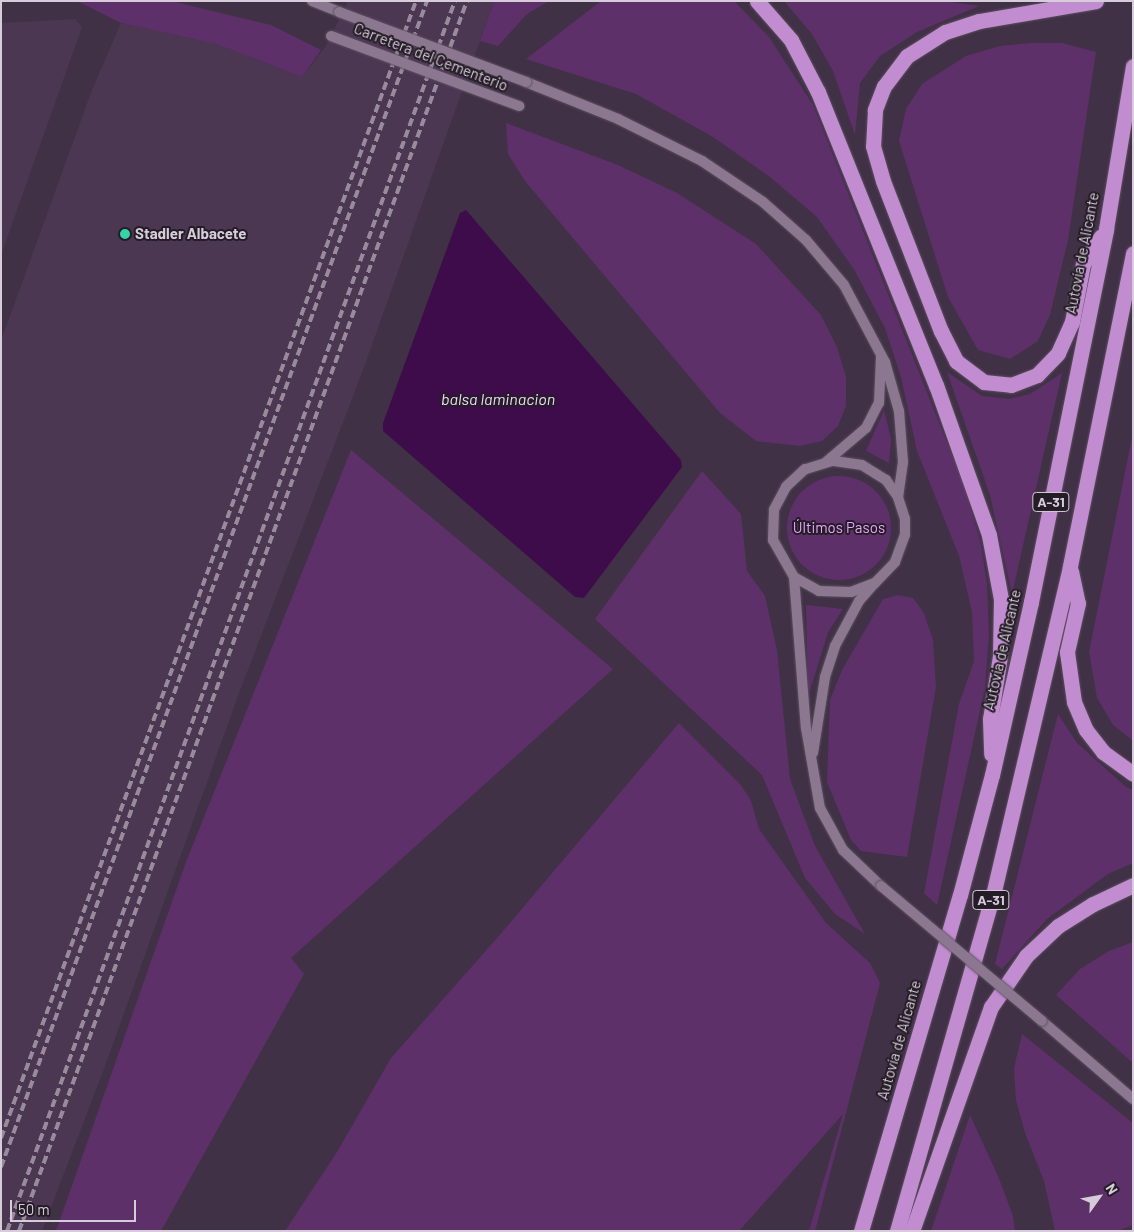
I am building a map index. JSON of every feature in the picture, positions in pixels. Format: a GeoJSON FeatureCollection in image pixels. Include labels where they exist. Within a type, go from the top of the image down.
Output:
{"type":"FeatureCollection","features":[{"type":"Feature","properties":{"kind":"highway"},"geometry":{"type":"LineString","coordinates":[[757,1],[791,40],[818,92],[936,385],[989,535],[1001,599],[1000,656],[990,719],[992,775]]}},
{"type":"Feature","properties":{"kind":"highway"},"geometry":{"type":"LineString","coordinates":[[1096,1],[979,21],[945,32],[907,56],[884,86],[875,110],[873,146],[883,181],[942,331],[956,361],[984,382],[1011,385],[1037,375],[1058,354],[1072,322],[1083,264],[1106,229]]}},
{"type":"Feature","properties":{"kind":"highway","name":"Autovía de Alicante"},"geometry":{"type":"LineString","coordinates":[[861,1231],[960,895],[992,775],[1032,602],[1106,229],[1133,66]]}},
{"type":"Feature","properties":{"kind":"highway","name":"A-31"},"geometry":{"type":"LineString","coordinates":[[897,1231],[993,895],[1070,566],[1133,253]]}},
{"type":"Feature","properties":{"kind":"highway"},"geometry":{"type":"LineString","coordinates":[[1070,566],[1078,603],[1067,652],[1074,702],[1086,730],[1103,752],[1133,774]]}},
{"type":"Feature","properties":{"kind":"highway"},"geometry":{"type":"LineString","coordinates":[[912,1231],[992,1007],[1026,956],[1058,926],[1093,904],[1133,885]]}},
{"type":"Feature","properties":{"kind":"street","name":"Carretera del Cementerio"},"geometry":{"type":"LineString","coordinates":[[312,1],[526,82],[618,120],[693,157],[763,202],[806,240],[844,285],[883,357],[899,410],[903,462],[898,497]]}},
{"type":"Feature","properties":{"kind":"street","name":"Carretera del Cementerio"},"geometry":{"type":"LineString","coordinates":[[331,36],[519,106]]}},
{"type":"Feature","properties":{"kind":"street"},"geometry":{"type":"LineString","coordinates":[[883,357],[880,403],[866,428],[826,462],[805,469],[786,487],[774,510],[773,540],[794,578],[800,680],[814,784],[828,826],[843,850],[881,886],[1133,1099]]}},
{"type":"Feature","properties":{"kind":"street"},"geometry":{"type":"LineString","coordinates":[[811,761],[825,678],[835,646],[859,601],[895,562],[905,536],[905,520],[898,497],[886,480],[862,465],[826,462]]}},
{"type":"Feature","properties":{"kind":"street"},"geometry":{"type":"LineString","coordinates":[[794,578],[819,591],[851,592],[875,583]]}},
{"type":"Feature","properties":{"kind":"shaded area"},"geometry":{"type":"Polygon","coordinates":[[[344,1],[494,1],[363,370],[239,693],[105,1066],[42,1231],[1,1231],[1,341],[92,90],[121,23],[216,44],[302,77],[326,46],[347,3],[344,1]]]}},
{"type":"Feature","properties":{"kind":"shaded area"},"geometry":{"type":"Polygon","coordinates":[[[75,19],[82,27],[1,255],[1,23],[75,19]]]}},
{"type":"Feature","properties":{"kind":"green space"},"geometry":{"type":"Polygon","coordinates":[[[77,1],[171,1],[271,25],[321,50],[302,77],[216,44],[121,23],[77,1]]]}},
{"type":"Feature","properties":{"kind":"green space"},"geometry":{"type":"Polygon","coordinates":[[[494,1],[549,1],[527,14],[498,46],[480,41],[494,1]]]}},
{"type":"Feature","properties":{"kind":"green space"},"geometry":{"type":"Polygon","coordinates":[[[601,1],[734,1],[769,37],[813,105],[963,483],[981,544],[987,584],[989,635],[985,688],[937,905],[924,893],[959,704],[974,661],[972,612],[959,556],[917,451],[901,377],[885,328],[855,271],[817,217],[770,177],[713,137],[636,94],[526,59],[601,1]]]}},
{"type":"Feature","properties":{"kind":"green space"},"geometry":{"type":"Polygon","coordinates":[[[784,1],[944,1],[979,6],[917,32],[880,56],[860,83],[855,135],[833,71],[812,34],[784,1]]]}},
{"type":"Feature","properties":{"kind":"green space"},"geometry":{"type":"Polygon","coordinates":[[[1062,43],[1096,52],[1068,240],[1050,315],[1038,341],[1010,359],[978,350],[948,297],[899,141],[906,109],[922,84],[966,56],[1000,46],[1062,43]]]}},
{"type":"Feature","properties":{"kind":"green space"},"geometry":{"type":"Polygon","coordinates":[[[506,123],[618,165],[677,193],[756,244],[821,315],[837,347],[846,377],[846,406],[838,426],[822,441],[800,446],[756,441],[720,413],[525,181],[508,154],[506,123]]]}},
{"type":"Feature","properties":{"kind":"green space"},"geometry":{"type":"Polygon","coordinates":[[[947,372],[982,396],[1009,399],[1030,394],[1062,373],[1012,594],[990,495],[947,372]]]}},
{"type":"Feature","properties":{"kind":"green space"},"geometry":{"type":"Polygon","coordinates":[[[884,410],[891,439],[889,463],[866,451],[884,410]]]}},
{"type":"Feature","properties":{"kind":"green space"},"geometry":{"type":"Polygon","coordinates":[[[1133,432],[1133,741],[1113,725],[1097,698],[1089,652],[1133,432]]]}},
{"type":"Feature","properties":{"kind":"green space"},"geometry":{"type":"Polygon","coordinates":[[[351,450],[613,669],[291,958],[304,974],[161,1231],[56,1231],[186,862],[351,450]]]}},
{"type":"Feature","properties":{"kind":"green space"},"geometry":{"type":"Polygon","coordinates":[[[702,471],[741,514],[747,571],[765,596],[777,650],[790,779],[815,846],[865,934],[835,914],[805,878],[762,775],[595,619],[702,471]]]}},
{"type":"Feature","properties":{"kind":"green space","name":"Últimos Pasos"},"geometry":{"type":"Polygon","coordinates":[[[839,476],[859,480],[876,491],[887,508],[891,528],[887,548],[876,565],[859,576],[839,580],[819,576],[802,565],[791,548],[787,528],[791,508],[802,491],[819,480],[839,476]]]}},
{"type":"Feature","properties":{"kind":"green space"},"geometry":{"type":"Polygon","coordinates":[[[898,595],[913,598],[924,613],[933,640],[936,687],[907,857],[861,851],[851,840],[827,782],[830,700],[842,670],[883,599],[898,595]]]}},
{"type":"Feature","properties":{"kind":"green space"},"geometry":{"type":"Polygon","coordinates":[[[806,605],[843,609],[828,632],[808,697],[806,605]]]}},
{"type":"Feature","properties":{"kind":"green space"},"geometry":{"type":"Polygon","coordinates":[[[1058,714],[1077,743],[1126,787],[1133,790],[1133,863],[1108,874],[1047,919],[1002,969],[995,964],[1058,714]]]}},
{"type":"Feature","properties":{"kind":"green space"},"geometry":{"type":"Polygon","coordinates":[[[679,723],[741,785],[751,801],[759,829],[826,923],[870,963],[880,983],[815,1231],[809,1231],[843,1114],[739,1231],[285,1231],[337,1152],[391,1058],[498,937],[679,723]]]}},
{"type":"Feature","properties":{"kind":"green space"},"geometry":{"type":"Polygon","coordinates":[[[1133,942],[1133,1063],[1056,995],[1080,969],[1109,951],[1133,942]]]}},
{"type":"Feature","properties":{"kind":"green space"},"geometry":{"type":"Polygon","coordinates":[[[1022,1034],[1133,1123],[1133,1225],[1118,1231],[1055,1231],[1044,1181],[1025,1133],[1016,1100],[1014,1068],[1022,1034]]]}},
{"type":"Feature","properties":{"kind":"green space"},"geometry":{"type":"Polygon","coordinates":[[[970,1115],[998,1176],[1013,1216],[1015,1231],[931,1231],[970,1115]]]}},
{"type":"Feature","properties":{"kind":"water","name":"balsa laminacion"},"geometry":{"type":"Polygon","coordinates":[[[466,210],[681,460],[682,467],[584,598],[575,597],[383,431],[383,423],[460,213],[466,210]]]}},
{"type":"Feature","properties":{"kind":"railway"},"geometry":{"type":"LineString","coordinates":[[1,1138],[416,1]]}},
{"type":"Feature","properties":{"kind":"railway"},"geometry":{"type":"LineString","coordinates":[[1,1167],[427,1]]}},
{"type":"Feature","properties":{"kind":"railway"},"geometry":{"type":"LineString","coordinates":[[7,1231],[455,1]]}},
{"type":"Feature","properties":{"kind":"railway"},"geometry":{"type":"LineString","coordinates":[[19,1231],[467,1]]}},
{"type":"Feature","properties":{"kind":"place","name":"Stadler Albacete"},"geometry":{"type":"Point","coordinates":[125,234]}}]}
